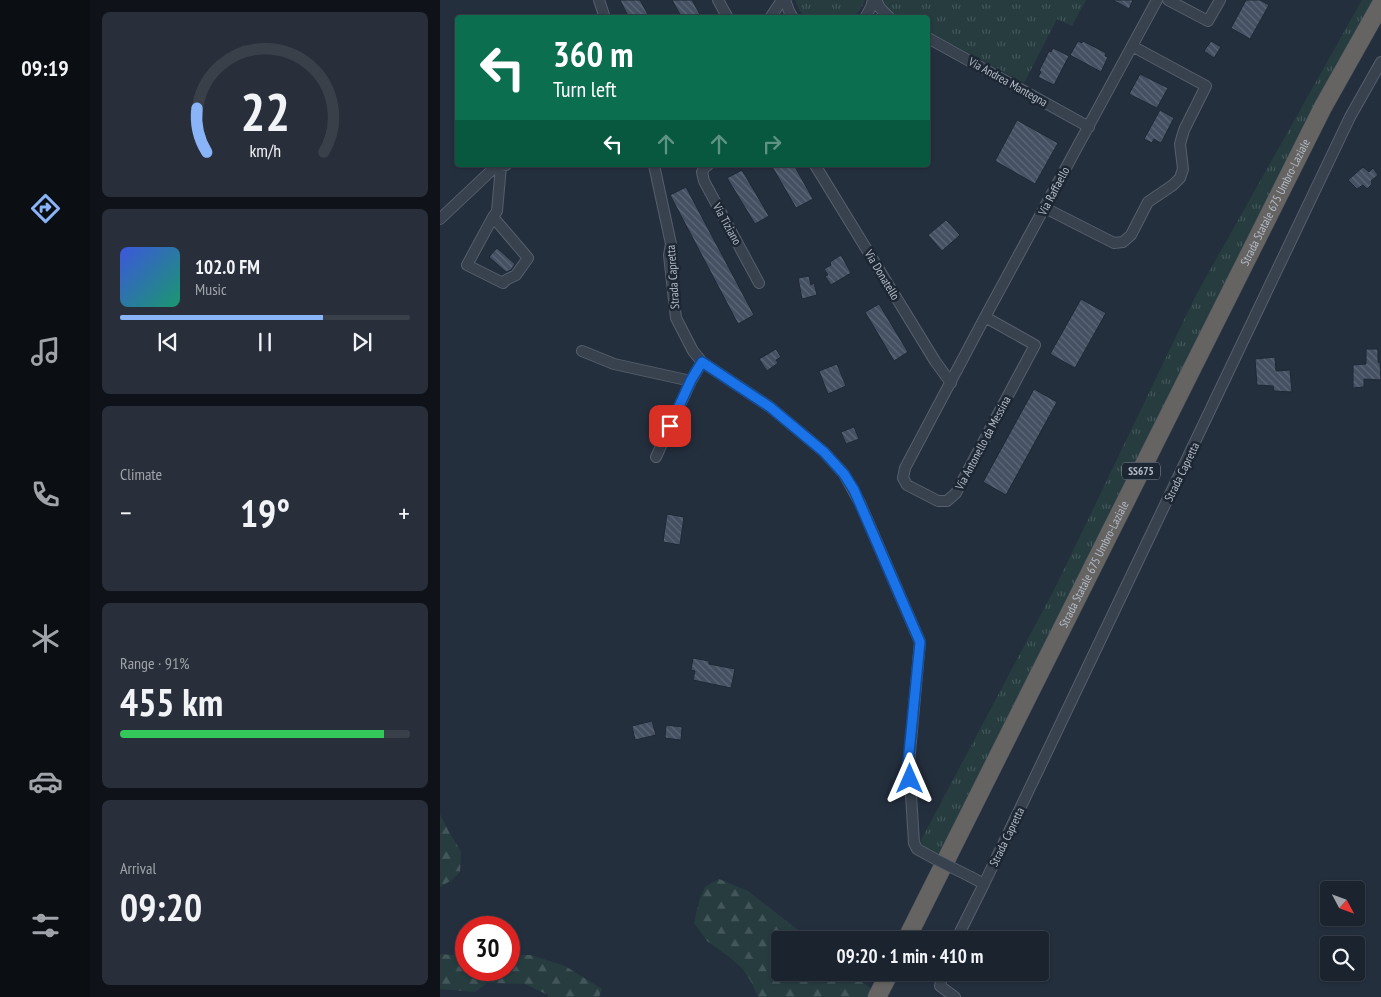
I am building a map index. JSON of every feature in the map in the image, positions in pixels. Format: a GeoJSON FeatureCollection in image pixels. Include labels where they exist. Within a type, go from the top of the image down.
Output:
{"type":"FeatureCollection","features":[{"type":"Feature","properties":{"kind":"highway","name":"Strada Statale 675 Umbro-Laziale"},"geometry":{"type":"LineString","coordinates":[[911,931],[1323,107],[1381,4]]}},
{"type":"Feature","properties":{"kind":"highway","name":"Strada Statale 675 Umbro-Laziale"},"geometry":{"type":"LineString","coordinates":[[924,931],[1328,122],[1381,28]]}},
{"type":"Feature","properties":{"kind":"highway"},"geometry":{"type":"LineString","coordinates":[[877,997],[885,981]]}},
{"type":"Feature","properties":{"kind":"highway"},"geometry":{"type":"LineString","coordinates":[[890,997],[898,981]]}},
{"type":"Feature","properties":{"kind":"street"},"geometry":{"type":"LineString","coordinates":[[599,0],[604,15]]}},
{"type":"Feature","properties":{"kind":"street"},"geometry":{"type":"LineString","coordinates":[[718,0],[726,15]]}},
{"type":"Feature","properties":{"kind":"street"},"geometry":{"type":"LineString","coordinates":[[772,15],[784,0],[791,15]]}},
{"type":"Feature","properties":{"kind":"street"},"geometry":{"type":"LineString","coordinates":[[867,15],[875,0],[887,15]]}},
{"type":"Feature","properties":{"kind":"street","name":"Via Raffaello"},"geometry":{"type":"LineString","coordinates":[[952,383],[985,317],[1157,0]]}},
{"type":"Feature","properties":{"kind":"street"},"geometry":{"type":"LineString","coordinates":[[1168,0],[1208,22],[1220,0]]}},
{"type":"Feature","properties":{"kind":"street","name":"Via Andrea Mantegna"},"geometry":{"type":"LineString","coordinates":[[930,39],[1089,126]]}},
{"type":"Feature","properties":{"kind":"street"},"geometry":{"type":"LineString","coordinates":[[1045,208],[1114,243],[1123,242],[1131,235],[1148,202],[1180,178],[1183,160],[1180,144],[1184,130],[1206,86],[1132,46]]}},
{"type":"Feature","properties":{"kind":"street","name":"Strada Capretta"},"geometry":{"type":"LineString","coordinates":[[960,931],[1350,118],[1381,62]]}},
{"type":"Feature","properties":{"kind":"street"},"geometry":{"type":"LineString","coordinates":[[440,219],[494,168],[499,167]]}},
{"type":"Feature","properties":{"kind":"street"},"geometry":{"type":"LineString","coordinates":[[494,217],[528,258],[516,275],[502,283],[467,265],[497,211],[504,167]]}},
{"type":"Feature","properties":{"kind":"street","name":"Strada Capretta"},"geometry":{"type":"LineString","coordinates":[[654,167],[671,244],[669,255],[676,318],[693,351],[702,362],[770,407],[824,452],[844,474],[854,490],[920,642],[908,763],[914,843],[918,849],[984,884]]}},
{"type":"Feature","properties":{"kind":"street","name":"Via Tiziano"},"geometry":{"type":"LineString","coordinates":[[705,167],[702,172],[704,181],[759,283]]}},
{"type":"Feature","properties":{"kind":"street","name":"Via Donatello"},"geometry":{"type":"LineString","coordinates":[[817,167],[934,362],[952,383]]}},
{"type":"Feature","properties":{"kind":"street","name":"Via Antonello da Messina"},"geometry":{"type":"LineString","coordinates":[[952,383],[905,468],[903,478],[907,485],[938,501],[947,501],[956,493],[1035,345],[985,317]]}},
{"type":"Feature","properties":{"kind":"street"},"geometry":{"type":"LineString","coordinates":[[582,351],[614,364],[691,380]]}},
{"type":"Feature","properties":{"kind":"street"},"geometry":{"type":"LineString","coordinates":[[656,457],[691,380],[702,362]]}},
{"type":"Feature","properties":{"kind":"street"},"geometry":{"type":"LineString","coordinates":[[941,981],[940,986],[955,997]]}},
{"type":"Feature","properties":{"kind":"green space"},"geometry":{"type":"Polygon","coordinates":[[[795,0],[865,0],[856,15],[803,15],[795,0]]]}},
{"type":"Feature","properties":{"kind":"green space"},"geometry":{"type":"Polygon","coordinates":[[[881,0],[1086,0],[1072,26],[1057,19],[1024,83],[930,32],[930,15],[898,15],[885,6],[881,0]]]}},
{"type":"Feature","properties":{"kind":"green space"},"geometry":{"type":"Polygon","coordinates":[[[1362,0],[1377,0],[1329,79],[939,854],[926,848],[920,842],[1056,586],[1196,295],[1362,0]]]}},
{"type":"Feature","properties":{"kind":"green space"},"geometry":{"type":"Polygon","coordinates":[[[440,814],[461,851],[460,872],[452,880],[440,887],[440,814]]]}},
{"type":"Feature","properties":{"kind":"green space"},"geometry":{"type":"Polygon","coordinates":[[[719,879],[748,891],[799,931],[771,931],[771,981],[861,981],[873,990],[870,997],[758,997],[752,983],[742,968],[707,941],[694,923],[699,901],[705,887],[719,879]]]}},
{"type":"Feature","properties":{"kind":"green space"},"geometry":{"type":"Polygon","coordinates":[[[440,954],[455,955],[455,981],[520,981],[520,955],[531,955],[565,966],[602,989],[599,997],[548,997],[548,995],[525,984],[487,983],[475,992],[440,989],[440,954]]]}},
{"type":"Feature","properties":{"kind":"building"},"geometry":{"type":"Polygon","coordinates":[[[620,0],[640,0],[648,15],[628,15],[620,0]]]}},
{"type":"Feature","properties":{"kind":"building"},"geometry":{"type":"Polygon","coordinates":[[[672,0],[692,0],[700,15],[680,15],[672,0]]]}},
{"type":"Feature","properties":{"kind":"building"},"geometry":{"type":"Polygon","coordinates":[[[1113,0],[1133,0],[1129,9],[1113,0]]]}},
{"type":"Feature","properties":{"kind":"building"},"geometry":{"type":"Polygon","coordinates":[[[1246,0],[1260,0],[1269,5],[1250,39],[1231,28],[1246,0]]]}},
{"type":"Feature","properties":{"kind":"building"},"geometry":{"type":"Polygon","coordinates":[[[1078,41],[1082,43],[1083,41],[1106,53],[1105,56],[1108,57],[1101,72],[1070,55],[1078,41]]]}},
{"type":"Feature","properties":{"kind":"building"},"geometry":{"type":"Polygon","coordinates":[[[1211,41],[1221,47],[1214,58],[1204,51],[1211,41]]]}},
{"type":"Feature","properties":{"kind":"building"},"geometry":{"type":"Polygon","coordinates":[[[1053,48],[1069,56],[1054,85],[1038,77],[1049,51],[1051,52],[1053,48]]]}},
{"type":"Feature","properties":{"kind":"building"},"geometry":{"type":"Polygon","coordinates":[[[1140,74],[1168,88],[1157,108],[1129,94],[1140,74]]]}},
{"type":"Feature","properties":{"kind":"building"},"geometry":{"type":"Polygon","coordinates":[[[1160,110],[1174,118],[1161,143],[1154,139],[1152,143],[1144,139],[1160,110]]]}},
{"type":"Feature","properties":{"kind":"building"},"geometry":{"type":"Polygon","coordinates":[[[1017,120],[1058,143],[1035,184],[995,161],[1017,120]]]}},
{"type":"Feature","properties":{"kind":"building"},"geometry":{"type":"Polygon","coordinates":[[[772,167],[795,167],[813,199],[796,208],[772,167]]]}},
{"type":"Feature","properties":{"kind":"building"},"geometry":{"type":"Polygon","coordinates":[[[1363,167],[1369,172],[1373,168],[1378,175],[1371,181],[1372,184],[1367,189],[1363,185],[1357,189],[1348,180],[1363,167]]]}},
{"type":"Feature","properties":{"kind":"building"},"geometry":{"type":"Polygon","coordinates":[[[742,170],[769,216],[755,224],[727,178],[742,170]]]}},
{"type":"Feature","properties":{"kind":"building"},"geometry":{"type":"Polygon","coordinates":[[[686,187],[754,315],[738,324],[670,195],[686,187]]]}},
{"type":"Feature","properties":{"kind":"building"},"geometry":{"type":"Polygon","coordinates":[[[946,220],[960,235],[942,251],[928,235],[946,220]]]}},
{"type":"Feature","properties":{"kind":"building"},"geometry":{"type":"Polygon","coordinates":[[[497,248],[515,264],[511,270],[506,272],[489,257],[497,248]]]}},
{"type":"Feature","properties":{"kind":"building"},"geometry":{"type":"Polygon","coordinates":[[[841,255],[851,273],[831,285],[825,276],[828,275],[824,269],[831,265],[830,262],[841,255]]]}},
{"type":"Feature","properties":{"kind":"building"},"geometry":{"type":"Polygon","coordinates":[[[809,276],[811,285],[814,283],[817,295],[802,299],[798,278],[809,276]]]}},
{"type":"Feature","properties":{"kind":"building"},"geometry":{"type":"Polygon","coordinates":[[[1081,299],[1106,313],[1075,368],[1050,354],[1081,299]]]}},
{"type":"Feature","properties":{"kind":"building"},"geometry":{"type":"Polygon","coordinates":[[[879,304],[908,352],[894,361],[865,312],[879,304]]]}},
{"type":"Feature","properties":{"kind":"building"},"geometry":{"type":"Polygon","coordinates":[[[776,349],[781,357],[776,360],[778,363],[767,371],[759,359],[776,349]]]}},
{"type":"Feature","properties":{"kind":"building"},"geometry":{"type":"Polygon","coordinates":[[[1366,349],[1378,349],[1381,380],[1364,379],[1364,387],[1353,388],[1353,365],[1366,364],[1366,349]]]}},
{"type":"Feature","properties":{"kind":"building"},"geometry":{"type":"Polygon","coordinates":[[[1275,357],[1276,371],[1290,370],[1292,392],[1274,391],[1273,386],[1257,385],[1255,359],[1275,357]]]}},
{"type":"Feature","properties":{"kind":"building"},"geometry":{"type":"Polygon","coordinates":[[[837,364],[846,386],[828,394],[819,371],[837,364]]]}},
{"type":"Feature","properties":{"kind":"building"},"geometry":{"type":"Polygon","coordinates":[[[1034,389],[1057,402],[1006,495],[983,482],[1034,389]]]}},
{"type":"Feature","properties":{"kind":"building"},"geometry":{"type":"Polygon","coordinates":[[[854,427],[859,439],[846,444],[841,432],[854,427]]]}},
{"type":"Feature","properties":{"kind":"building"},"geometry":{"type":"Polygon","coordinates":[[[667,514],[684,517],[680,545],[663,542],[667,514]]]}},
{"type":"Feature","properties":{"kind":"building"},"geometry":{"type":"Polygon","coordinates":[[[693,658],[709,661],[709,664],[735,669],[731,688],[693,680],[695,671],[691,670],[693,658]]]}},
{"type":"Feature","properties":{"kind":"building"},"geometry":{"type":"Polygon","coordinates":[[[652,721],[656,735],[635,740],[632,726],[652,721]]]}},
{"type":"Feature","properties":{"kind":"building"},"geometry":{"type":"Polygon","coordinates":[[[666,725],[682,727],[681,740],[665,738],[666,725]]]}},
{"type":"Feature","properties":{"kind":"route"},"geometry":{"type":"LineString","coordinates":[[670,426],[691,380],[702,362],[770,407],[824,452],[844,474],[854,490],[920,642],[908,763],[910,779]]}}]}
